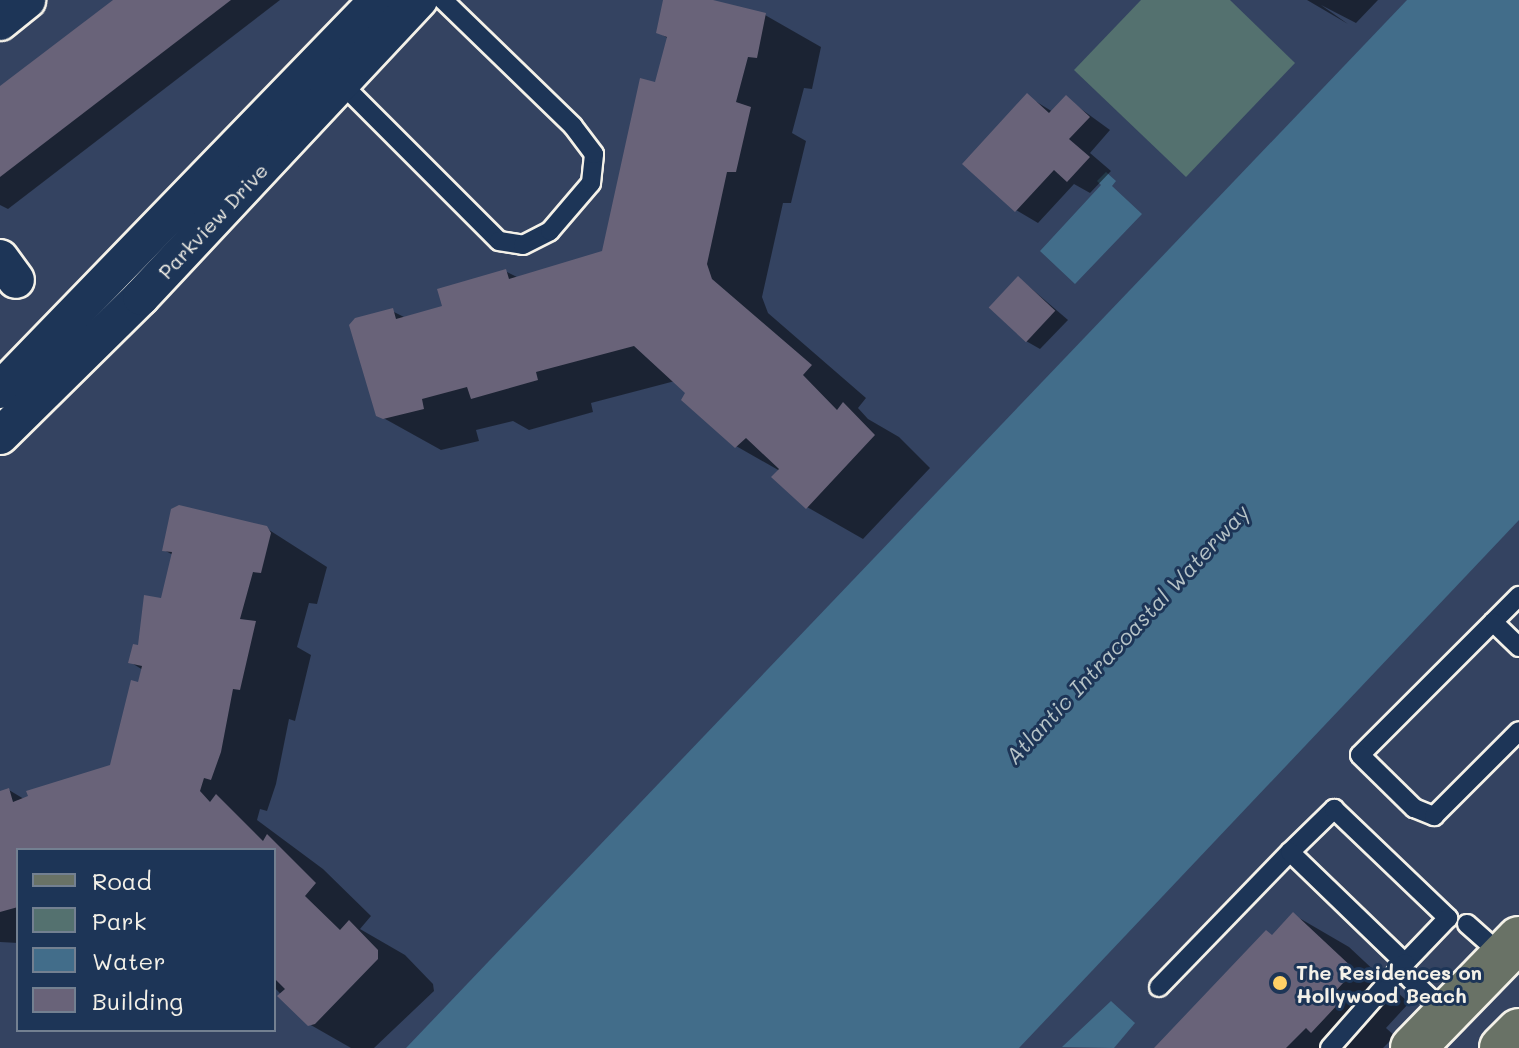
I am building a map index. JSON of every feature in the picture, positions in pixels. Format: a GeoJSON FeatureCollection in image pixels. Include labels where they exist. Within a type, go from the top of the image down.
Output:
{"type":"FeatureCollection","features":[{"type":"Feature","properties":{"kind":"main road"},"geometry":{"type":"LineString","coordinates":[[1413,1048],[1511,948]]}},
{"type":"Feature","properties":{"kind":"main road"},"geometry":{"type":"LineString","coordinates":[[1502,1048],[1519,1031]]}},
{"type":"Feature","properties":{"kind":"street"},"geometry":{"type":"LineString","coordinates":[[0,22],[27,0]]}},
{"type":"Feature","properties":{"kind":"street","name":"Parkview Drive"},"geometry":{"type":"LineString","coordinates":[[0,436],[65,376],[330,73],[378,0]]}},
{"type":"Feature","properties":{"kind":"street","name":"Parkview Drive"},"geometry":{"type":"LineString","coordinates":[[0,390],[330,73],[419,0]]}},
{"type":"Feature","properties":{"kind":"lane"},"geometry":{"type":"LineString","coordinates":[[330,73],[499,241],[523,245],[550,231],[591,183],[594,154],[573,126],[443,0]]}},
{"type":"Feature","properties":{"kind":"lane"},"geometry":{"type":"LineString","coordinates":[[1519,596],[1360,755],[1414,808],[1434,816],[1519,731]]}},
{"type":"Feature","properties":{"kind":"lane"},"geometry":{"type":"LineString","coordinates":[[1493,622],[1519,647]]}},
{"type":"Feature","properties":{"kind":"lane"},"geometry":{"type":"LineString","coordinates":[[1159,987],[1334,809],[1448,918],[1407,971],[1330,1048]]}},
{"type":"Feature","properties":{"kind":"lane"},"geometry":{"type":"LineString","coordinates":[[1290,852],[1447,1014]]}},
{"type":"Feature","properties":{"kind":"lane"},"geometry":{"type":"LineString","coordinates":[[1467,924],[1511,948]]}},
{"type":"Feature","properties":{"kind":"green space"},"geometry":{"type":"Polygon","coordinates":[[[1141,0],[1230,0],[1295,63],[1186,177],[1074,70],[1141,0]]]}},
{"type":"Feature","properties":{"kind":"water","name":"Atlantic Intracoastal Waterway"},"geometry":{"type":"Polygon","coordinates":[[[1407,0],[1519,0],[1519,520],[1019,1048],[406,1048],[1407,0]]]}},
{"type":"Feature","properties":{"kind":"water"},"geometry":{"type":"Polygon","coordinates":[[[1106,172],[1116,181],[1112,186],[1142,214],[1075,284],[1040,251],[1101,185],[1097,181],[1106,172]]]}},
{"type":"Feature","properties":{"kind":"water"},"geometry":{"type":"Polygon","coordinates":[[[1111,1001],[1135,1023],[1114,1048],[1062,1047],[1111,1001]]]}},
{"type":"Feature","properties":{"kind":"building"},"geometry":{"type":"Polygon","coordinates":[[[113,0],[231,0],[0,177],[0,86],[113,0]]]}},
{"type":"Feature","properties":{"kind":"building"},"geometry":{"type":"Polygon","coordinates":[[[663,0],[713,0],[766,13],[757,58],[748,57],[736,102],[751,107],[736,172],[727,172],[707,264],[712,279],[812,365],[803,375],[837,410],[843,402],[875,435],[806,509],[771,477],[779,469],[746,438],[735,448],[681,400],[685,393],[634,346],[536,372],[538,380],[471,399],[467,387],[422,399],[424,409],[383,419],[376,416],[349,325],[355,318],[393,308],[396,319],[442,306],[437,289],[506,269],[509,279],[602,251],[640,78],[655,82],[667,37],[656,33],[663,0]]]}},
{"type":"Feature","properties":{"kind":"building"},"geometry":{"type":"Polygon","coordinates":[[[1027,93],[1049,113],[1066,95],[1090,117],[1069,139],[1090,157],[1067,182],[1054,170],[1015,212],[962,164],[1027,93]]]}},
{"type":"Feature","properties":{"kind":"building"},"geometry":{"type":"Polygon","coordinates":[[[1018,276],[1055,311],[1026,342],[989,307],[1018,276]]]}},
{"type":"Feature","properties":{"kind":"building"},"geometry":{"type":"Polygon","coordinates":[[[179,505],[267,526],[271,533],[261,573],[253,572],[240,619],[256,621],[240,690],[233,689],[221,752],[211,780],[204,778],[200,791],[210,802],[216,794],[263,841],[267,834],[316,883],[305,896],[340,930],[349,920],[378,950],[378,959],[315,1024],[308,1026],[277,996],[285,989],[276,980],[276,848],[16,848],[16,908],[0,912],[0,791],[9,788],[13,802],[28,796],[26,791],[110,765],[131,680],[138,682],[142,666],[128,663],[133,644],[138,645],[144,595],[161,598],[172,552],[162,551],[171,509],[179,505]]]}},
{"type":"Feature","properties":{"kind":"building","name":"The Residences on Hollywood Beach"},"geometry":{"type":"Polygon","coordinates":[[[1293,912],[1355,970],[1332,995],[1340,1002],[1311,1033],[1306,1028],[1286,1048],[1154,1048],[1266,930],[1272,935],[1293,912]]]}},
{"type":"Feature","properties":{"kind":"place","name":"The Residences on Hollywood Beach"},"geometry":{"type":"Point","coordinates":[1280,983]}}]}
